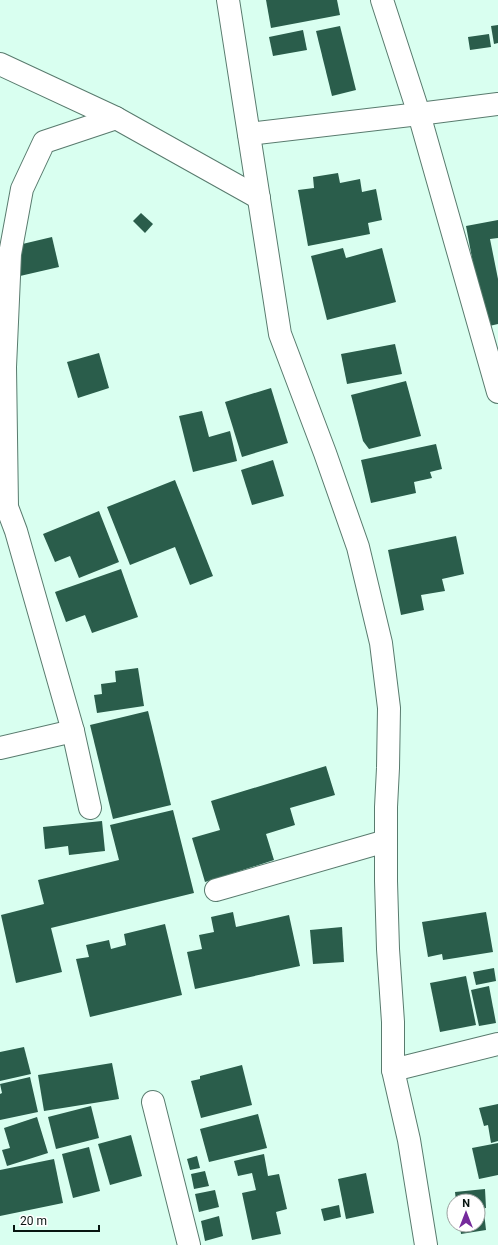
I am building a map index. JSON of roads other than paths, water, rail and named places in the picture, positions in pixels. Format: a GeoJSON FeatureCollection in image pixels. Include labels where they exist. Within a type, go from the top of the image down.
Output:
{"type":"FeatureCollection","features":[{"type":"Feature","properties":{"kind":"street"},"geometry":{"type":"LineString","coordinates":[[228,0],[280,334],[325,453],[358,547],[381,643],[389,708],[386,841],[388,950],[394,1022],[393,1070],[409,1140],[426,1245]]}},
{"type":"Feature","properties":{"kind":"street"},"geometry":{"type":"LineString","coordinates":[[382,0],[419,114],[498,392]]}},
{"type":"Feature","properties":{"kind":"street"},"geometry":{"type":"LineString","coordinates":[[0,64],[116,118],[259,198]]}},
{"type":"Feature","properties":{"kind":"street"},"geometry":{"type":"LineString","coordinates":[[249,134],[498,104]]}},
{"type":"Feature","properties":{"kind":"street"},"geometry":{"type":"LineString","coordinates":[[90,808],[72,730],[8,534],[5,367],[10,254],[22,189],[44,142],[116,118]]}},
{"type":"Feature","properties":{"kind":"street"},"geometry":{"type":"LineString","coordinates":[[0,748],[72,730]]}},
{"type":"Feature","properties":{"kind":"street"},"geometry":{"type":"LineString","coordinates":[[216,890],[386,841]]}},
{"type":"Feature","properties":{"kind":"street"},"geometry":{"type":"LineString","coordinates":[[393,1070],[498,1044]]}},
{"type":"Feature","properties":{"kind":"street"},"geometry":{"type":"LineString","coordinates":[[153,1102],[189,1245]]}}]}
